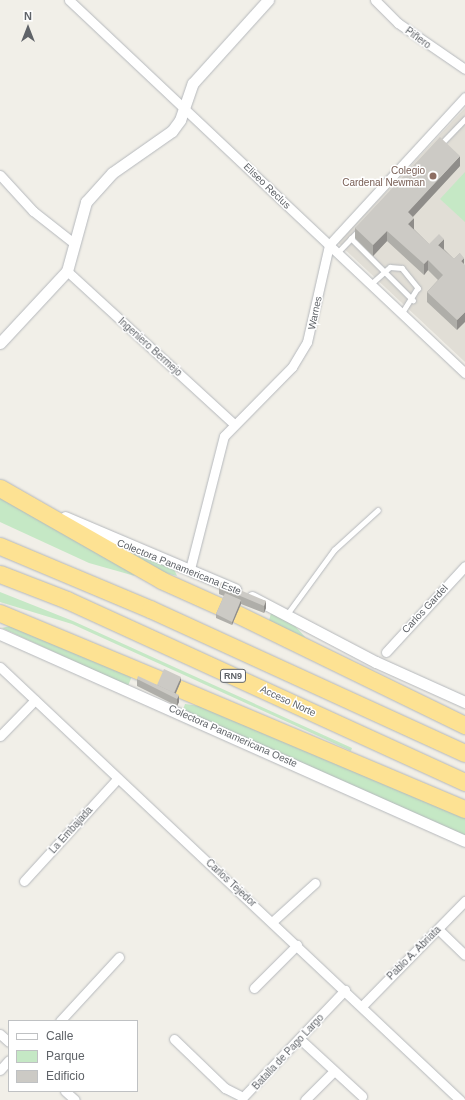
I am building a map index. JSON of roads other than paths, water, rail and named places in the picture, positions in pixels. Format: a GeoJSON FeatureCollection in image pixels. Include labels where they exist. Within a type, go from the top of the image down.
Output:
{"type":"FeatureCollection","features":[{"type":"Feature","properties":{"kind":"highway"},"geometry":{"type":"LineString","coordinates":[[0,487],[161,580],[221,607]]}},
{"type":"Feature","properties":{"kind":"highway","name":"RN9"},"geometry":{"type":"LineString","coordinates":[[0,546],[150,609],[465,753]]}},
{"type":"Feature","properties":{"kind":"highway","name":"Acceso Norte"},"geometry":{"type":"LineString","coordinates":[[0,574],[74,603],[465,782]]}},
{"type":"Feature","properties":{"kind":"highway"},"geometry":{"type":"LineString","coordinates":[[0,613],[28,622],[160,680]]}},
{"type":"Feature","properties":{"kind":"highway"},"geometry":{"type":"LineString","coordinates":[[237,614],[465,725]]}},
{"type":"Feature","properties":{"kind":"highway"},"geometry":{"type":"LineString","coordinates":[[0,624],[28,622]]}},
{"type":"Feature","properties":{"kind":"highway"},"geometry":{"type":"LineString","coordinates":[[178,688],[465,809]]}},
{"type":"Feature","properties":{"kind":"street","name":"Eliseo Reclus"},"geometry":{"type":"LineString","coordinates":[[69,0],[184,106],[465,373]]}},
{"type":"Feature","properties":{"kind":"street"},"geometry":{"type":"LineString","coordinates":[[0,343],[67,271],[86,202],[112,173],[172,131],[193,83],[268,0]]}},
{"type":"Feature","properties":{"kind":"street","name":"Piñero"},"geometry":{"type":"LineString","coordinates":[[375,0],[398,23],[465,69]]}},
{"type":"Feature","properties":{"kind":"street","name":"Warnes"},"geometry":{"type":"LineString","coordinates":[[190,569],[217,452],[233,423],[292,367],[307,342],[329,245],[465,97]]}},
{"type":"Feature","properties":{"kind":"street"},"geometry":{"type":"LineString","coordinates":[[0,175],[33,211],[75,244]]}},
{"type":"Feature","properties":{"kind":"street","name":"Ingeniero Bermejo"},"geometry":{"type":"LineString","coordinates":[[67,271],[233,423]]}},
{"type":"Feature","properties":{"kind":"street","name":"Colectora Panamericana Este"},"geometry":{"type":"LineString","coordinates":[[0,487],[122,544],[190,569],[288,613],[376,662],[465,702]]}},
{"type":"Feature","properties":{"kind":"street","name":"Carlos Gardel"},"geometry":{"type":"LineString","coordinates":[[386,652],[465,566]]}},
{"type":"Feature","properties":{"kind":"street","name":"Colectora Panamericana Oeste"},"geometry":{"type":"LineString","coordinates":[[0,634],[465,841]]}},
{"type":"Feature","properties":{"kind":"street","name":"Carlos Tejedor"},"geometry":{"type":"LineString","coordinates":[[0,667],[362,1005],[460,1100]]}},
{"type":"Feature","properties":{"kind":"street"},"geometry":{"type":"LineString","coordinates":[[0,736],[35,700]]}},
{"type":"Feature","properties":{"kind":"street","name":"La Embajada"},"geometry":{"type":"LineString","coordinates":[[24,881],[118,778]]}},
{"type":"Feature","properties":{"kind":"street"},"geometry":{"type":"LineString","coordinates":[[272,922],[315,883]]}},
{"type":"Feature","properties":{"kind":"street","name":"Pablo A. Abriata"},"geometry":{"type":"LineString","coordinates":[[362,1005],[465,901]]}},
{"type":"Feature","properties":{"kind":"street"},"geometry":{"type":"LineString","coordinates":[[438,929],[465,954]]}},
{"type":"Feature","properties":{"kind":"street"},"geometry":{"type":"LineString","coordinates":[[254,988],[297,945]]}},
{"type":"Feature","properties":{"kind":"street"},"geometry":{"type":"LineString","coordinates":[[61,1020],[119,957]]}},
{"type":"Feature","properties":{"kind":"street","name":"Batalla de Pago Largo"},"geometry":{"type":"LineString","coordinates":[[174,1039],[225,1088],[243,1097],[301,1040],[345,990]]}},
{"type":"Feature","properties":{"kind":"street"},"geometry":{"type":"LineString","coordinates":[[0,1034],[8,1041]]}},
{"type":"Feature","properties":{"kind":"street"},"geometry":{"type":"LineString","coordinates":[[301,1040],[362,1096]]}},
{"type":"Feature","properties":{"kind":"street"},"geometry":{"type":"LineString","coordinates":[[0,1070],[8,1061]]}},
{"type":"Feature","properties":{"kind":"street"},"geometry":{"type":"LineString","coordinates":[[305,1100],[334,1070]]}},
{"type":"Feature","properties":{"kind":"street"},"geometry":{"type":"LineString","coordinates":[[66,1092],[75,1100]]}},
{"type":"Feature","properties":{"kind":"lane"},"geometry":{"type":"LineString","coordinates":[[432,153],[465,119]]}},
{"type":"Feature","properties":{"kind":"lane"},"geometry":{"type":"LineString","coordinates":[[337,253],[361,227]]}},
{"type":"Feature","properties":{"kind":"lane"},"geometry":{"type":"LineString","coordinates":[[351,238],[382,272],[413,300]]}},
{"type":"Feature","properties":{"kind":"lane"},"geometry":{"type":"LineString","coordinates":[[370,284],[382,272],[390,267],[402,268],[418,288],[413,300],[402,314]]}},
{"type":"Feature","properties":{"kind":"lane"},"geometry":{"type":"LineString","coordinates":[[288,613],[334,550],[378,510]]}},
{"type":"Feature","properties":{"kind":"place","name":"Colegio Cardenal Newman"},"geometry":{"type":"Point","coordinates":[433,176]}}]}
